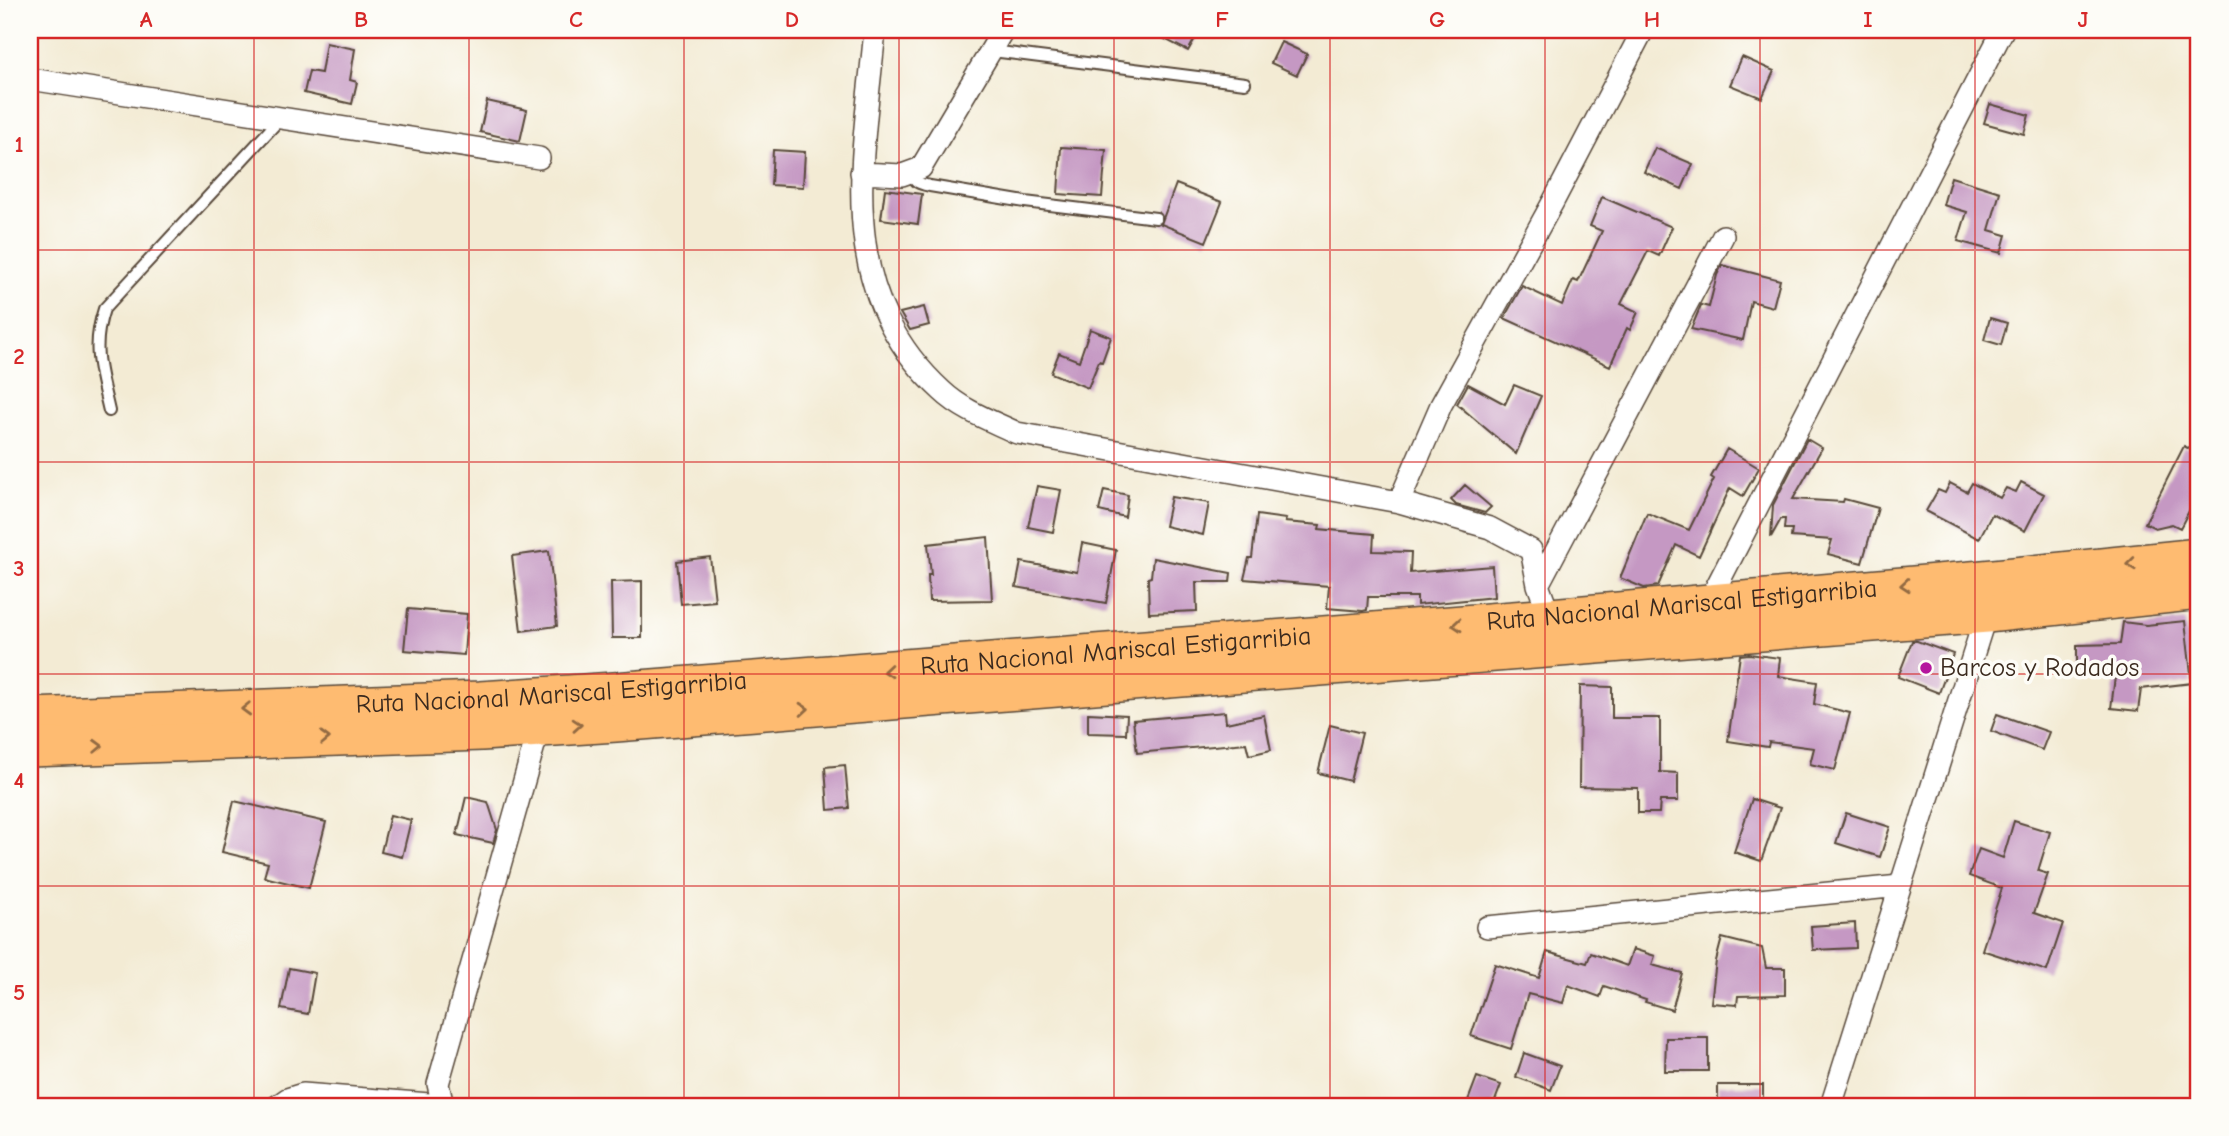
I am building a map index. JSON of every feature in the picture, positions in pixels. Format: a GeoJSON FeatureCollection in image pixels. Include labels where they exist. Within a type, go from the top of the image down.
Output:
{"type":"FeatureCollection","features":[{"type":"Feature","properties":{"kind":"highway","name":"Ruta Nacional Mariscal Estigarribia"},"geometry":{"type":"LineString","coordinates":[[30,717],[628,691],[1544,601],[1709,601],[1994,578],[2199,557]]}},
{"type":"Feature","properties":{"kind":"highway","name":"Ruta Nacional Mariscal Estigarribia"},"geometry":{"type":"LineString","coordinates":[[30,748],[539,728],[821,708],[1987,614],[2199,591]]}},
{"type":"Feature","properties":{"kind":"street"},"geometry":{"type":"LineString","coordinates":[[875,30],[861,173],[864,247],[875,292],[886,318],[910,355],[943,392],[971,411],[1017,433],[1399,502],[1490,528],[1531,550],[1544,601]]}},
{"type":"Feature","properties":{"kind":"street"},"geometry":{"type":"LineString","coordinates":[[861,173],[902,175],[912,173],[928,160],[1003,30]]}},
{"type":"Feature","properties":{"kind":"street"},"geometry":{"type":"LineString","coordinates":[[1399,502],[1440,405],[1553,202],[1643,30]]}},
{"type":"Feature","properties":{"kind":"street"},"geometry":{"type":"LineString","coordinates":[[1709,601],[2003,30]]}},
{"type":"Feature","properties":{"kind":"street"},"geometry":{"type":"LineString","coordinates":[[30,79],[539,158]]}},
{"type":"Feature","properties":{"kind":"street"},"geometry":{"type":"LineString","coordinates":[[1544,601],[1723,236]]}},
{"type":"Feature","properties":{"kind":"street"},"geometry":{"type":"LineString","coordinates":[[1830,1106],[1987,614],[1994,578]]}},
{"type":"Feature","properties":{"kind":"street"},"geometry":{"type":"LineString","coordinates":[[277,1106],[287,1099],[303,1094],[442,1105],[438,1084],[539,728]]}},
{"type":"Feature","properties":{"kind":"street"},"geometry":{"type":"LineString","coordinates":[[1487,927],[1900,886]]}},
{"type":"Feature","properties":{"kind":"lane"},"geometry":{"type":"LineString","coordinates":[[992,51],[1245,83]]}},
{"type":"Feature","properties":{"kind":"lane"},"geometry":{"type":"LineString","coordinates":[[109,411],[96,337],[104,309],[281,118]]}},
{"type":"Feature","properties":{"kind":"lane"},"geometry":{"type":"LineString","coordinates":[[912,173],[914,180],[930,186],[1025,202],[1156,218]]}},
{"type":"Feature","properties":{"kind":"building"},"geometry":{"type":"Polygon","coordinates":[[[1147,30],[1200,30],[1188,51],[1147,30]]]}},
{"type":"Feature","properties":{"kind":"building"},"geometry":{"type":"Polygon","coordinates":[[[1281,42],[1307,54],[1297,75],[1271,63],[1281,42]]]}},
{"type":"Feature","properties":{"kind":"building"},"geometry":{"type":"Polygon","coordinates":[[[326,43],[355,49],[350,80],[357,82],[352,104],[304,93],[309,71],[321,73],[326,43]]]}},
{"type":"Feature","properties":{"kind":"building"},"geometry":{"type":"Polygon","coordinates":[[[1742,57],[1774,71],[1762,98],[1730,85],[1742,57]]]}},
{"type":"Feature","properties":{"kind":"building"},"geometry":{"type":"Polygon","coordinates":[[[487,101],[527,110],[520,141],[480,132],[487,101]]]}},
{"type":"Feature","properties":{"kind":"building"},"geometry":{"type":"Polygon","coordinates":[[[1990,104],[2029,115],[2024,134],[1984,123],[1990,104]]]}},
{"type":"Feature","properties":{"kind":"building"},"geometry":{"type":"Polygon","coordinates":[[[1061,147],[1106,150],[1102,197],[1058,194],[1061,147]]]}},
{"type":"Feature","properties":{"kind":"building"},"geometry":{"type":"Polygon","coordinates":[[[1655,148],[1693,164],[1682,189],[1644,172],[1655,148]]]}},
{"type":"Feature","properties":{"kind":"building"},"geometry":{"type":"Polygon","coordinates":[[[773,150],[805,152],[803,187],[771,185],[773,150]]]}},
{"type":"Feature","properties":{"kind":"building"},"geometry":{"type":"Polygon","coordinates":[[[1951,177],[2000,192],[1989,230],[2006,235],[2001,253],[1958,241],[1967,212],[1943,205],[1951,177]]]}},
{"type":"Feature","properties":{"kind":"building"},"geometry":{"type":"Polygon","coordinates":[[[1176,184],[1222,202],[1206,242],[1161,224],[1176,184]]]}},
{"type":"Feature","properties":{"kind":"building"},"geometry":{"type":"Polygon","coordinates":[[[885,189],[922,194],[918,224],[881,219],[885,189]]]}},
{"type":"Feature","properties":{"kind":"building"},"geometry":{"type":"Polygon","coordinates":[[[1602,197],[1672,227],[1659,256],[1648,251],[1621,304],[1638,312],[1630,330],[1627,328],[1610,366],[1504,318],[1522,286],[1562,305],[1573,280],[1578,282],[1602,231],[1590,226],[1602,197]]]}},
{"type":"Feature","properties":{"kind":"building"},"geometry":{"type":"Polygon","coordinates":[[[1722,265],[1780,280],[1773,307],[1751,301],[1743,340],[1691,329],[1701,305],[1709,307],[1722,265]]]}},
{"type":"Feature","properties":{"kind":"building"},"geometry":{"type":"Polygon","coordinates":[[[924,307],[929,325],[910,330],[900,313],[924,307]]]}},
{"type":"Feature","properties":{"kind":"building"},"geometry":{"type":"Polygon","coordinates":[[[1990,318],[2007,323],[2001,345],[1984,340],[1990,318]]]}},
{"type":"Feature","properties":{"kind":"building"},"geometry":{"type":"Polygon","coordinates":[[[1090,329],[1111,337],[1088,388],[1051,373],[1059,353],[1079,361],[1090,329]]]}},
{"type":"Feature","properties":{"kind":"building"},"geometry":{"type":"Polygon","coordinates":[[[1468,384],[1505,404],[1514,385],[1541,396],[1516,454],[1457,404],[1468,384]]]}},
{"type":"Feature","properties":{"kind":"building"},"geometry":{"type":"Polygon","coordinates":[[[1807,439],[1822,448],[1793,499],[1843,502],[1844,499],[1878,508],[1862,563],[1828,554],[1832,540],[1791,537],[1792,529],[1784,529],[1785,519],[1781,519],[1771,537],[1773,505],[1807,439]]]}},
{"type":"Feature","properties":{"kind":"building"},"geometry":{"type":"Polygon","coordinates":[[[2184,446],[2199,454],[2199,492],[2180,528],[2172,524],[2155,528],[2145,523],[2184,446]]]}},
{"type":"Feature","properties":{"kind":"building"},"geometry":{"type":"Polygon","coordinates":[[[1727,449],[1759,468],[1743,496],[1730,488],[1699,556],[1676,545],[1658,586],[1644,588],[1620,578],[1647,513],[1689,530],[1714,479],[1711,477],[1727,449]]]}},
{"type":"Feature","properties":{"kind":"building"},"geometry":{"type":"Polygon","coordinates":[[[2021,482],[2044,494],[2025,531],[1992,514],[1979,539],[1926,511],[1938,490],[1945,493],[1950,483],[1967,492],[1972,483],[2000,498],[2006,488],[2016,492],[2021,482]]]}},
{"type":"Feature","properties":{"kind":"building"},"geometry":{"type":"Polygon","coordinates":[[[1465,485],[1491,507],[1485,513],[1456,505],[1451,500],[1465,485]]]}},
{"type":"Feature","properties":{"kind":"building"},"geometry":{"type":"Polygon","coordinates":[[[1037,486],[1061,490],[1053,532],[1028,527],[1037,486]]]}},
{"type":"Feature","properties":{"kind":"building"},"geometry":{"type":"Polygon","coordinates":[[[1104,490],[1128,495],[1125,517],[1099,511],[1104,490]]]}},
{"type":"Feature","properties":{"kind":"building"},"geometry":{"type":"Polygon","coordinates":[[[1171,497],[1209,503],[1203,535],[1165,526],[1171,497]]]}},
{"type":"Feature","properties":{"kind":"building"},"geometry":{"type":"Polygon","coordinates":[[[1257,515],[1286,519],[1285,522],[1320,525],[1319,529],[1374,534],[1373,551],[1411,552],[1410,573],[1492,566],[1494,597],[1417,605],[1417,597],[1368,597],[1367,610],[1327,608],[1329,586],[1244,579],[1249,558],[1252,558],[1257,515]]]}},
{"type":"Feature","properties":{"kind":"building"},"geometry":{"type":"Polygon","coordinates":[[[988,537],[992,600],[929,601],[928,575],[931,575],[928,544],[988,537]]]}},
{"type":"Feature","properties":{"kind":"building"},"geometry":{"type":"Polygon","coordinates":[[[1082,543],[1116,550],[1106,603],[1016,587],[1021,562],[1077,572],[1082,543]]]}},
{"type":"Feature","properties":{"kind":"building"},"geometry":{"type":"Polygon","coordinates":[[[549,551],[557,626],[521,631],[512,556],[549,551]]]}},
{"type":"Feature","properties":{"kind":"building"},"geometry":{"type":"Polygon","coordinates":[[[710,557],[715,601],[681,604],[677,561],[710,557]]]}},
{"type":"Feature","properties":{"kind":"building"},"geometry":{"type":"Polygon","coordinates":[[[1153,558],[1231,573],[1230,582],[1196,582],[1197,611],[1149,613],[1148,578],[1151,577],[1153,558]]]}},
{"type":"Feature","properties":{"kind":"building"},"geometry":{"type":"Polygon","coordinates":[[[642,581],[642,638],[612,638],[611,582],[642,581]]]}},
{"type":"Feature","properties":{"kind":"building"},"geometry":{"type":"Polygon","coordinates":[[[408,609],[467,614],[464,655],[404,650],[408,609]]]}},
{"type":"Feature","properties":{"kind":"building"},"geometry":{"type":"Polygon","coordinates":[[[2185,621],[2192,683],[2141,689],[2138,711],[2111,708],[2116,669],[2077,669],[2077,645],[2120,644],[2123,622],[2146,625],[2185,621]]]}},
{"type":"Feature","properties":{"kind":"building"},"geometry":{"type":"Polygon","coordinates":[[[1912,641],[1953,654],[1939,693],[1898,677],[1912,641]]]}},
{"type":"Feature","properties":{"kind":"building"},"geometry":{"type":"Polygon","coordinates":[[[1740,655],[1780,658],[1778,676],[1817,682],[1814,704],[1850,713],[1835,770],[1810,764],[1814,748],[1769,742],[1768,747],[1728,741],[1740,655]]]}},
{"type":"Feature","properties":{"kind":"building"},"geometry":{"type":"Polygon","coordinates":[[[1580,686],[1612,687],[1612,718],[1660,718],[1660,772],[1678,773],[1678,801],[1660,801],[1659,813],[1638,813],[1638,788],[1579,787],[1580,686]]]}},
{"type":"Feature","properties":{"kind":"building"},"geometry":{"type":"Polygon","coordinates":[[[1225,712],[1226,723],[1264,715],[1271,750],[1249,755],[1246,743],[1137,753],[1133,720],[1225,712]]]}},
{"type":"Feature","properties":{"kind":"building"},"geometry":{"type":"Polygon","coordinates":[[[1088,713],[1127,715],[1126,734],[1088,733],[1088,713]]]}},
{"type":"Feature","properties":{"kind":"building"},"geometry":{"type":"Polygon","coordinates":[[[1997,714],[2049,732],[2042,750],[1991,731],[1997,714]]]}},
{"type":"Feature","properties":{"kind":"building"},"geometry":{"type":"Polygon","coordinates":[[[1330,725],[1362,733],[1350,781],[1318,773],[1330,725]]]}},
{"type":"Feature","properties":{"kind":"building"},"geometry":{"type":"Polygon","coordinates":[[[845,765],[849,808],[828,810],[825,767],[845,765]]]}},
{"type":"Feature","properties":{"kind":"building"},"geometry":{"type":"Polygon","coordinates":[[[466,797],[488,802],[497,830],[493,843],[457,835],[466,797]]]}},
{"type":"Feature","properties":{"kind":"building"},"geometry":{"type":"Polygon","coordinates":[[[1752,799],[1780,808],[1761,861],[1734,852],[1752,799]]]}},
{"type":"Feature","properties":{"kind":"building"},"geometry":{"type":"Polygon","coordinates":[[[234,801],[326,822],[309,888],[264,877],[268,863],[222,852],[234,801]]]}},
{"type":"Feature","properties":{"kind":"building"},"geometry":{"type":"Polygon","coordinates":[[[1846,813],[1890,827],[1880,857],[1836,843],[1846,813]]]}},
{"type":"Feature","properties":{"kind":"building"},"geometry":{"type":"Polygon","coordinates":[[[390,815],[411,820],[402,857],[381,852],[390,815]]]}},
{"type":"Feature","properties":{"kind":"building"},"geometry":{"type":"Polygon","coordinates":[[[2014,821],[2050,832],[2038,871],[2048,874],[2034,913],[2063,923],[2047,971],[1982,950],[2002,888],[1969,876],[1979,849],[2003,858],[2014,821]]]}},
{"type":"Feature","properties":{"kind":"building"},"geometry":{"type":"Polygon","coordinates":[[[1855,923],[1856,948],[1813,950],[1811,926],[1855,923]]]}},
{"type":"Feature","properties":{"kind":"building"},"geometry":{"type":"Polygon","coordinates":[[[1722,938],[1762,948],[1766,968],[1785,968],[1785,995],[1738,996],[1737,1005],[1711,1003],[1722,938]]]}},
{"type":"Feature","properties":{"kind":"building"},"geometry":{"type":"Polygon","coordinates":[[[1633,949],[1655,956],[1652,965],[1682,973],[1672,1010],[1604,986],[1600,997],[1568,985],[1563,1003],[1528,994],[1511,1049],[1471,1036],[1495,964],[1539,978],[1547,952],[1587,963],[1591,953],[1627,966],[1633,949]]]}},
{"type":"Feature","properties":{"kind":"building"},"geometry":{"type":"Polygon","coordinates":[[[289,968],[315,973],[308,1014],[281,1009],[289,968]]]}},
{"type":"Feature","properties":{"kind":"building"},"geometry":{"type":"Polygon","coordinates":[[[1666,1038],[1708,1038],[1708,1071],[1665,1071],[1666,1038]]]}},
{"type":"Feature","properties":{"kind":"building"},"geometry":{"type":"Polygon","coordinates":[[[1524,1053],[1560,1066],[1551,1090],[1516,1077],[1524,1053]]]}},
{"type":"Feature","properties":{"kind":"building"},"geometry":{"type":"Polygon","coordinates":[[[1477,1077],[1501,1085],[1493,1106],[1466,1106],[1477,1077]]]}},
{"type":"Feature","properties":{"kind":"building"},"geometry":{"type":"Polygon","coordinates":[[[1718,1085],[1763,1085],[1763,1106],[1718,1106],[1718,1085]]]}},
{"type":"Feature","properties":{"kind":"place","name":"Barcos y Rodados"},"geometry":{"type":"Point","coordinates":[1926,668]}}]}
